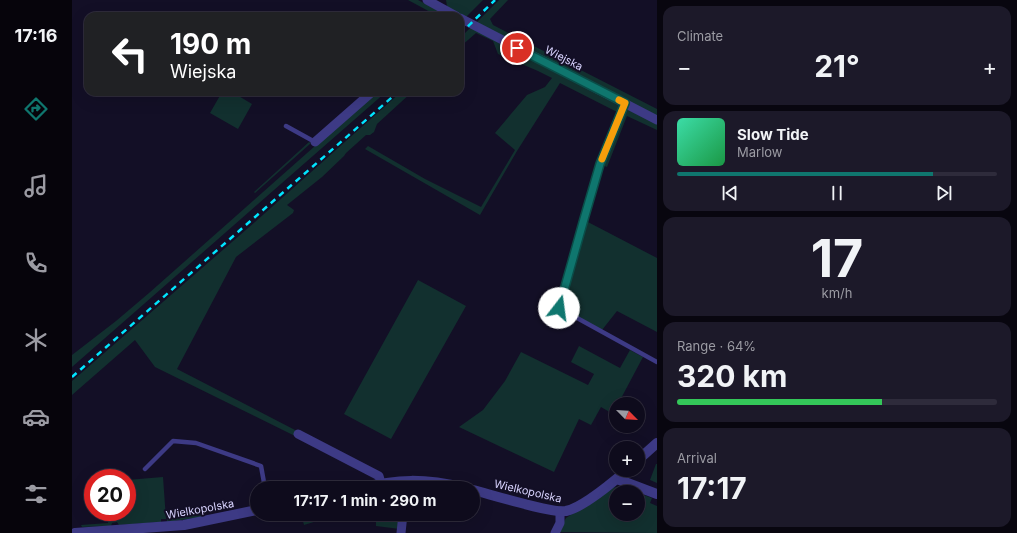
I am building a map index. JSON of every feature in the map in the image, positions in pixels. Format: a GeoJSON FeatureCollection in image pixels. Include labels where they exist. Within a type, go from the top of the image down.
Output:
{"type":"FeatureCollection","features":[{"type":"Feature","properties":{"kind":"street","name":"Wiejska"},"geometry":{"type":"LineString","coordinates":[[434,1],[449,12]]}},
{"type":"Feature","properties":{"kind":"street","name":"Wiejska"},"geometry":{"type":"LineString","coordinates":[[464,21],[657,120]]}},
{"type":"Feature","properties":{"kind":"street"},"geometry":{"type":"LineString","coordinates":[[315,142],[367,96]]}},
{"type":"Feature","properties":{"kind":"street"},"geometry":{"type":"LineString","coordinates":[[298,434],[379,476],[380,481]]}},
{"type":"Feature","properties":{"kind":"street"},"geometry":{"type":"LineString","coordinates":[[645,454],[657,443]]}},
{"type":"Feature","properties":{"kind":"street"},"geometry":{"type":"LineString","coordinates":[[617,479],[657,494]]}},
{"type":"Feature","properties":{"kind":"street","name":"Wielkopolska"},"geometry":{"type":"LineString","coordinates":[[480,492],[536,507],[566,511],[583,503],[617,479]]}},
{"type":"Feature","properties":{"kind":"street"},"geometry":{"type":"LineString","coordinates":[[420,481],[430,481]]}},
{"type":"Feature","properties":{"kind":"street","name":"Wielkopolska"},"geometry":{"type":"LineString","coordinates":[[75,533],[184,525],[250,511]]}},
{"type":"Feature","properties":{"kind":"street"},"geometry":{"type":"LineString","coordinates":[[555,533],[560,523],[560,511]]}},
{"type":"Feature","properties":{"kind":"street"},"geometry":{"type":"LineString","coordinates":[[401,533],[402,521]]}},
{"type":"Feature","properties":{"kind":"lane"},"geometry":{"type":"LineString","coordinates":[[625,103],[600,164],[559,308],[657,362]]}},
{"type":"Feature","properties":{"kind":"lane"},"geometry":{"type":"LineString","coordinates":[[286,126],[315,142]]}},
{"type":"Feature","properties":{"kind":"lane"},"geometry":{"type":"LineString","coordinates":[[145,469],[173,441],[196,443],[261,466],[264,481]]}},
{"type":"Feature","properties":{"kind":"green space"},"geometry":{"type":"Polygon","coordinates":[[[408,0],[418,0],[441,12],[430,12],[408,0]]]}},
{"type":"Feature","properties":{"kind":"green space"},"geometry":{"type":"Polygon","coordinates":[[[446,0],[483,0],[465,18],[464,12],[455,12],[447,6],[446,0]]]}},
{"type":"Feature","properties":{"kind":"green space"},"geometry":{"type":"Polygon","coordinates":[[[499,0],[508,0],[490,19],[493,25],[657,109],[657,116],[476,23],[499,0]]]}},
{"type":"Feature","properties":{"kind":"green space"},"geometry":{"type":"Polygon","coordinates":[[[471,27],[619,104],[620,110],[619,113],[560,83],[517,151],[480,215],[365,149],[368,146],[425,179],[481,207],[515,150],[495,133],[527,95],[545,87],[552,78],[498,54],[493,41],[476,33],[464,44],[464,34],[471,27]]]}},
{"type":"Feature","properties":{"kind":"green space"},"geometry":{"type":"Polygon","coordinates":[[[220,96],[239,96],[252,104],[238,129],[210,113],[220,96]]]}},
{"type":"Feature","properties":{"kind":"green space"},"geometry":{"type":"Polygon","coordinates":[[[371,96],[381,96],[72,367],[72,355],[149,293],[371,96]]]}},
{"type":"Feature","properties":{"kind":"green space"},"geometry":{"type":"Polygon","coordinates":[[[397,96],[408,96],[377,124],[374,132],[370,135],[366,135],[322,177],[287,205],[294,210],[293,213],[236,257],[177,369],[295,430],[295,436],[155,367],[135,340],[72,395],[72,381],[255,222],[397,96]]]}},
{"type":"Feature","properties":{"kind":"green space"},"geometry":{"type":"Polygon","coordinates":[[[627,110],[631,110],[657,123],[657,130],[627,116],[607,167],[602,165],[622,116],[627,110]]]}},
{"type":"Feature","properties":{"kind":"green space"},"geometry":{"type":"Polygon","coordinates":[[[309,142],[311,143],[255,193],[254,192],[309,142]]]}},
{"type":"Feature","properties":{"kind":"green space"},"geometry":{"type":"Polygon","coordinates":[[[586,221],[657,258],[657,332],[617,311],[602,330],[561,307],[586,221]]]}},
{"type":"Feature","properties":{"kind":"green space"},"geometry":{"type":"Polygon","coordinates":[[[418,280],[466,306],[391,439],[344,414],[418,280]]]}},
{"type":"Feature","properties":{"kind":"green space"},"geometry":{"type":"Polygon","coordinates":[[[579,346],[620,368],[630,350],[643,357],[622,397],[609,397],[609,412],[601,407],[591,425],[579,419],[554,472],[459,427],[483,410],[505,381],[521,352],[588,385],[594,374],[571,362],[579,346]]]}},
{"type":"Feature","properties":{"kind":"green space"},"geometry":{"type":"Polygon","coordinates":[[[657,464],[657,483],[650,480],[657,464]]]}},
{"type":"Feature","properties":{"kind":"green space"},"geometry":{"type":"Polygon","coordinates":[[[163,477],[166,519],[161,519],[161,522],[119,525],[117,522],[112,523],[111,526],[82,527],[81,525],[108,523],[108,521],[136,521],[136,479],[163,477]]]}},
{"type":"Feature","properties":{"kind":"green space"},"geometry":{"type":"Polygon","coordinates":[[[609,490],[609,521],[645,521],[645,496],[652,498],[650,503],[657,506],[657,533],[558,532],[566,518],[609,490]]]}},
{"type":"Feature","properties":{"kind":"green space"},"geometry":{"type":"Polygon","coordinates":[[[202,515],[202,517],[167,522],[167,519],[202,515]]]}},
{"type":"Feature","properties":{"kind":"green space"},"geometry":{"type":"Polygon","coordinates":[[[303,521],[317,521],[304,525],[303,521]]]}},
{"type":"Feature","properties":{"kind":"green space"},"geometry":{"type":"Polygon","coordinates":[[[376,521],[400,521],[400,529],[376,526],[376,521]]]}},
{"type":"Feature","properties":{"kind":"railway"},"geometry":{"type":"LineString","coordinates":[[464,30],[495,0]]}},
{"type":"Feature","properties":{"kind":"railway"},"geometry":{"type":"LineString","coordinates":[[72,377],[393,96]]}},
{"type":"Feature","properties":{"kind":"slow traffic"},"geometry":{"type":"LineString","coordinates":[[602,159],[625,103],[619,100]]}},
{"type":"Feature","properties":{"kind":"route"},"geometry":{"type":"LineString","coordinates":[[517,48],[625,103],[600,164],[559,308]]}}]}
